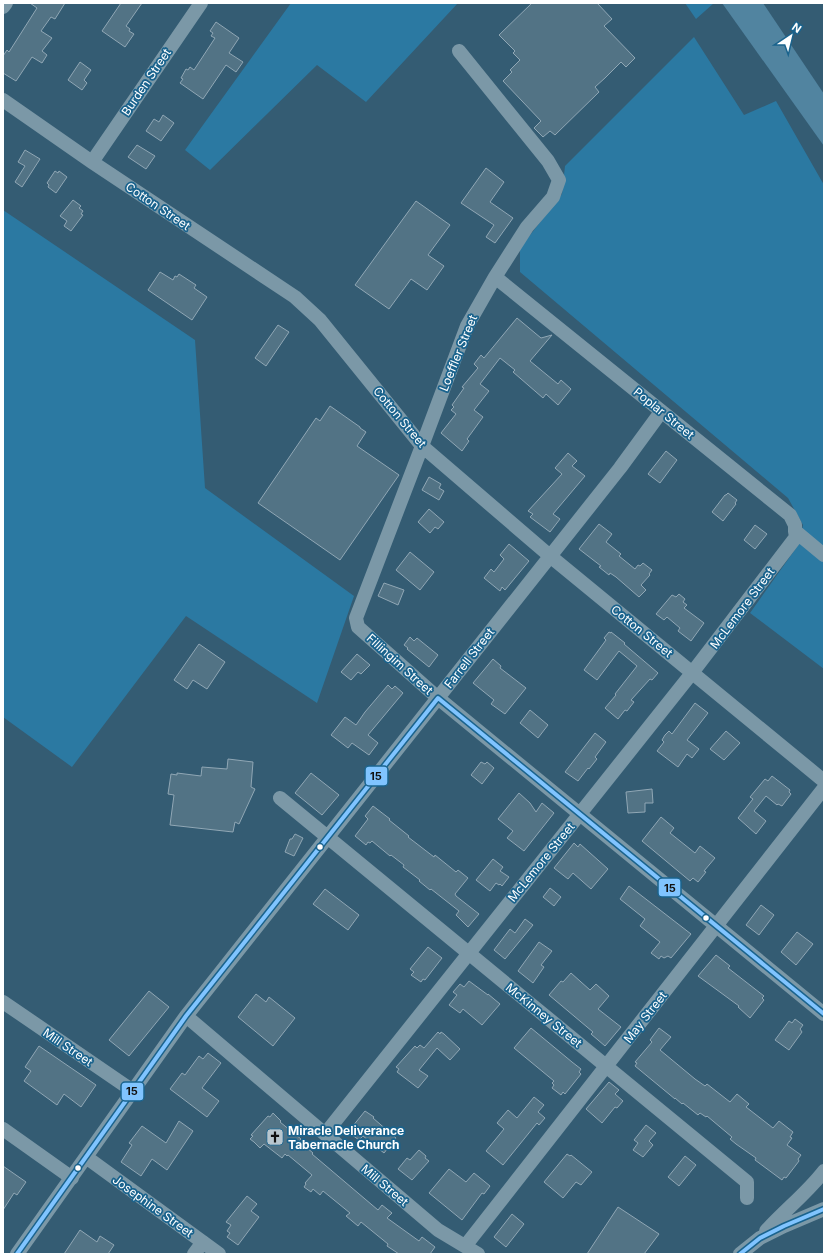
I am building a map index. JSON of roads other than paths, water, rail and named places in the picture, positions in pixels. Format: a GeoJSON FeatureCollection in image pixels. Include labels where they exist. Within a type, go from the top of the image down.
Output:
{"type":"FeatureCollection","features":[{"type":"Feature","properties":{"kind":"street"},"geometry":{"type":"LineString","coordinates":[[3,7],[6,3]]}},
{"type":"Feature","properties":{"kind":"street","name":"Burden Street"},"geometry":{"type":"LineString","coordinates":[[92,162],[201,3]]}},
{"type":"Feature","properties":{"kind":"street","name":"Loeffler Street"},"geometry":{"type":"LineString","coordinates":[[374,570],[467,326],[495,277],[527,226],[553,197],[559,180],[548,161],[459,51]]}},
{"type":"Feature","properties":{"kind":"street","name":"Cotton Street"},"geometry":{"type":"LineString","coordinates":[[3,100],[92,162],[295,297],[320,320],[422,446],[550,556],[824,781]]}},
{"type":"Feature","properties":{"kind":"street","name":"Poplar Street"},"geometry":{"type":"LineString","coordinates":[[495,277],[790,515],[795,525],[795,531],[824,555]]}},
{"type":"Feature","properties":{"kind":"street","name":"Farrell Street"},"geometry":{"type":"LineString","coordinates":[[17,1254],[186,1016],[620,468],[662,412]]}},
{"type":"Feature","properties":{"kind":"street","name":"McLemore Street"},"geometry":{"type":"LineString","coordinates":[[325,1134],[692,673],[796,537],[795,531]]}},
{"type":"Feature","properties":{"kind":"street","name":"Fillingim Street"},"geometry":{"type":"LineString","coordinates":[[374,570],[356,618],[358,627],[438,698],[824,1014]]}},
{"type":"Feature","properties":{"kind":"street","name":"May Street"},"geometry":{"type":"LineString","coordinates":[[466,1245],[824,788]]}},
{"type":"Feature","properties":{"kind":"street","name":"McKinney Street"},"geometry":{"type":"LineString","coordinates":[[280,798],[747,1182],[747,1198]]}},
{"type":"Feature","properties":{"kind":"street","name":"Mill Street"},"geometry":{"type":"LineString","coordinates":[[3,1002],[133,1091]]}},
{"type":"Feature","properties":{"kind":"street","name":"Mill Street"},"geometry":{"type":"LineString","coordinates":[[186,1016],[438,1230],[466,1245],[478,1254]]}},
{"type":"Feature","properties":{"kind":"street"},"geometry":{"type":"LineString","coordinates":[[3,1129],[72,1178]]}},
{"type":"Feature","properties":{"kind":"street","name":"Josephine Street"},"geometry":{"type":"LineString","coordinates":[[86,1157],[219,1254]]}},
{"type":"Feature","properties":{"kind":"street"},"geometry":{"type":"LineString","coordinates":[[740,1254],[760,1238],[782,1214],[800,1198],[824,1171]]}},
{"type":"Feature","properties":{"kind":"street"},"geometry":{"type":"LineString","coordinates":[[760,1238],[824,1209]]}},
{"type":"Feature","properties":{"kind":"street"},"geometry":{"type":"LineString","coordinates":[[194,1254],[203,1242]]}},
{"type":"Feature","properties":{"kind":"place","name":"Miracle Deliverance Tabernacle Church"},"geometry":{"type":"Point","coordinates":[275,1137]}}]}
